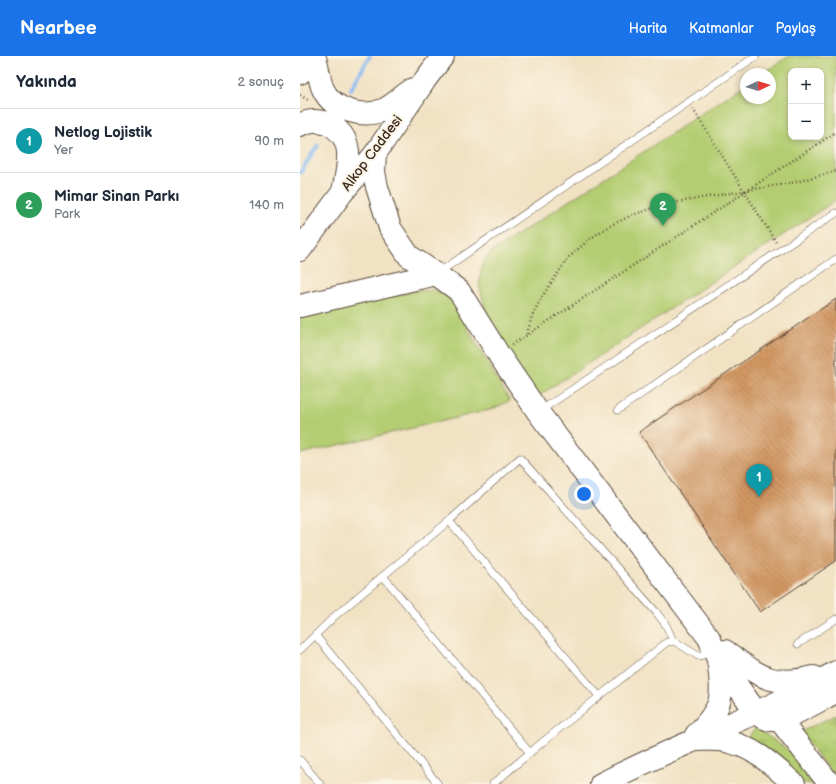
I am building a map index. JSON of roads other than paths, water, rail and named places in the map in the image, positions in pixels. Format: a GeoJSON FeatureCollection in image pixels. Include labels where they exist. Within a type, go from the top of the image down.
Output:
{"type":"FeatureCollection","features":[{"type":"Feature","properties":{"kind":"main road"},"geometry":{"type":"LineString","coordinates":[[300,73],[312,56],[317,62],[323,88],[330,100],[343,110],[356,112],[374,112],[385,109],[425,80]]}},
{"type":"Feature","properties":{"kind":"main road","name":"Alkop Caddesi"},"geometry":{"type":"LineString","coordinates":[[300,250],[342,193],[375,154],[443,56]]}},
{"type":"Feature","properties":{"kind":"main road"},"geometry":{"type":"LineString","coordinates":[[300,124],[309,121],[325,122],[336,128],[345,138],[349,152],[342,193]]}},
{"type":"Feature","properties":{"kind":"main road"},"geometry":{"type":"LineString","coordinates":[[375,154],[374,172],[377,187],[390,228],[409,256],[459,291],[498,355],[538,412],[717,649],[768,712],[830,784]]}},
{"type":"Feature","properties":{"kind":"main road"},"geometry":{"type":"LineString","coordinates":[[300,306],[436,274]]}},
{"type":"Feature","properties":{"kind":"main road"},"geometry":{"type":"LineString","coordinates":[[717,649],[760,675],[775,681],[798,681],[836,671]]}},
{"type":"Feature","properties":{"kind":"main road"},"geometry":{"type":"LineString","coordinates":[[692,740],[715,713],[721,700],[721,678],[717,649]]}},
{"type":"Feature","properties":{"kind":"main road"},"geometry":{"type":"LineString","coordinates":[[601,784],[692,740],[768,712],[836,671]]}},
{"type":"Feature","properties":{"kind":"main road"},"geometry":{"type":"LineString","coordinates":[[768,712],[791,715],[836,692]]}},
{"type":"Feature","properties":{"kind":"main road"},"geometry":{"type":"LineString","coordinates":[[692,740],[726,741],[748,748],[765,759],[794,784]]}},
{"type":"Feature","properties":{"kind":"lane"},"geometry":{"type":"LineString","coordinates":[[436,274],[756,56]]}},
{"type":"Feature","properties":{"kind":"lane"},"geometry":{"type":"LineString","coordinates":[[538,412],[836,213]]}},
{"type":"Feature","properties":{"kind":"lane"},"geometry":{"type":"LineString","coordinates":[[618,410],[836,259]]}},
{"type":"Feature","properties":{"kind":"lane"},"geometry":{"type":"LineString","coordinates":[[300,650],[336,615],[449,521],[520,458],[656,612],[666,625],[673,641]]}},
{"type":"Feature","properties":{"kind":"lane"},"geometry":{"type":"LineString","coordinates":[[449,521],[599,696]]}},
{"type":"Feature","properties":{"kind":"lane"},"geometry":{"type":"LineString","coordinates":[[383,576],[530,753]]}},
{"type":"Feature","properties":{"kind":"lane"},"geometry":{"type":"LineString","coordinates":[[798,644],[836,619]]}},
{"type":"Feature","properties":{"kind":"lane"},"geometry":{"type":"LineString","coordinates":[[315,635],[438,784]]}},
{"type":"Feature","properties":{"kind":"lane"},"geometry":{"type":"LineString","coordinates":[[493,784],[667,642],[676,642],[696,656],[700,656],[717,649]]}},
{"type":"Feature","properties":{"kind":"lane"},"geometry":{"type":"LineString","coordinates":[[300,760],[320,784]]}},
{"type":"Feature","properties":{"kind":"waterway"},"geometry":{"type":"LineString","coordinates":[[351,89],[370,56]]}},
{"type":"Feature","properties":{"kind":"waterway"},"geometry":{"type":"LineString","coordinates":[[300,173],[318,145]]}},
{"type":"Feature","properties":{"kind":"place","name":"Mimar Sinan Parkı"},"geometry":{"type":"Point","coordinates":[663,226]}},
{"type":"Feature","properties":{"kind":"place","name":"Netlog Lojistik"},"geometry":{"type":"Point","coordinates":[759,497]}}]}
